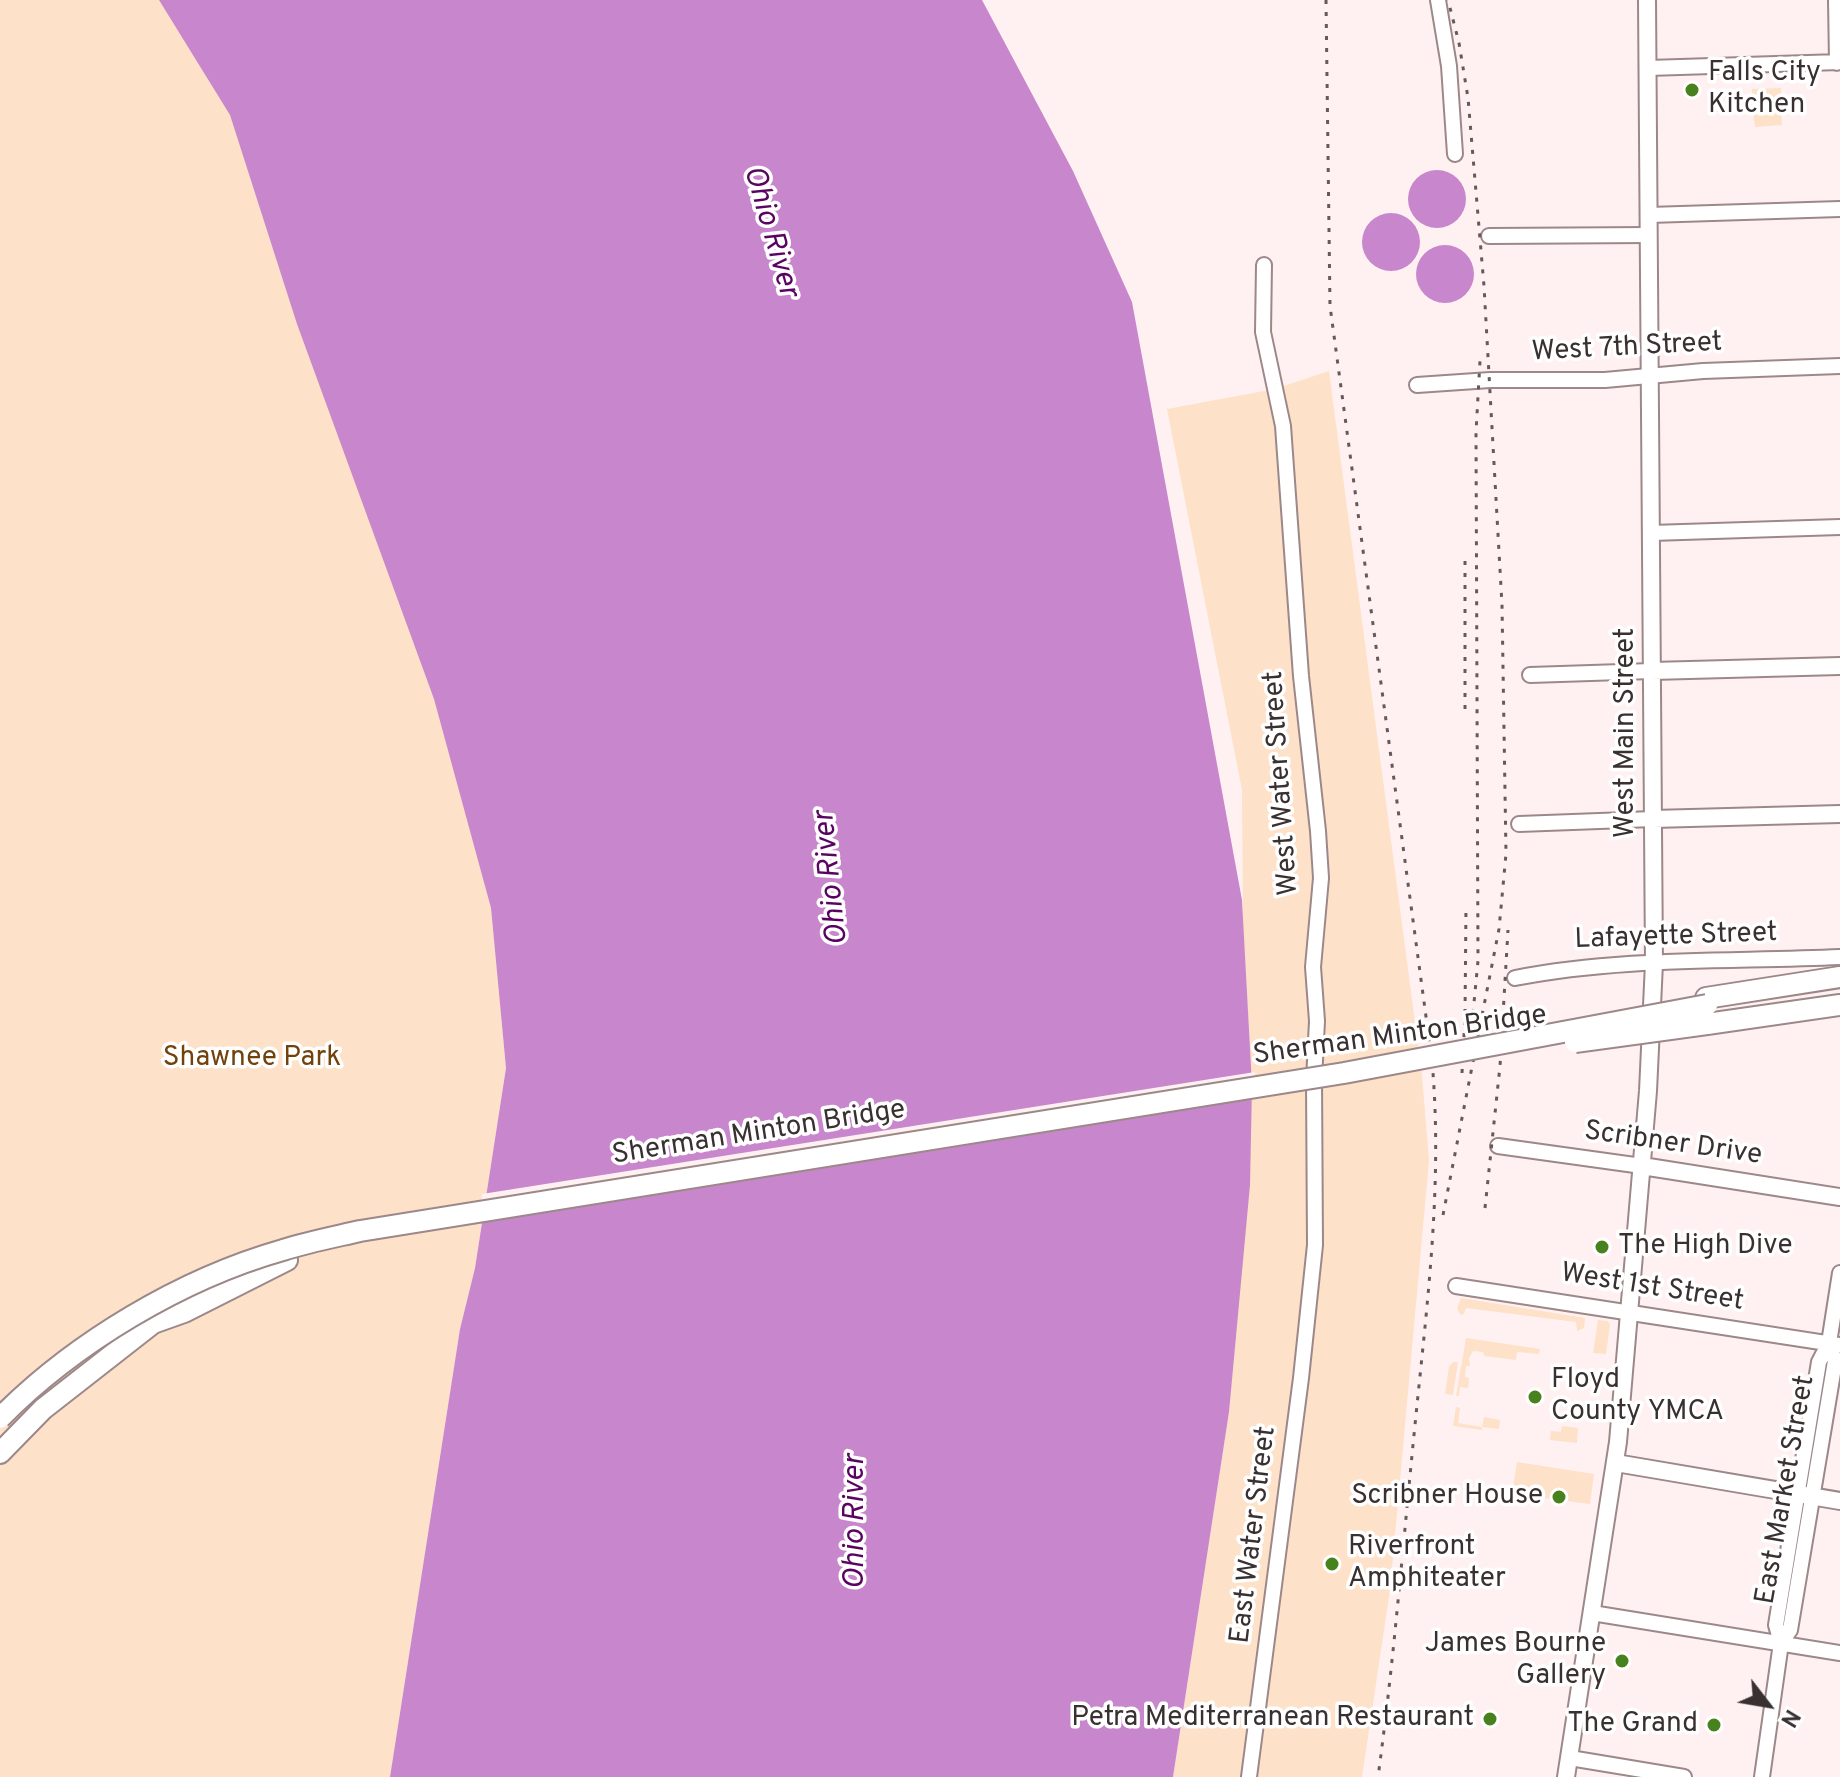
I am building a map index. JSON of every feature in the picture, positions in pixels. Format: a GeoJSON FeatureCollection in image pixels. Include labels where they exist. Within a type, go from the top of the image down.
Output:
{"type":"FeatureCollection","features":[{"type":"Feature","properties":{"kind":"highway"},"geometry":{"type":"LineString","coordinates":[[0,1418],[55,1370],[103,1335],[174,1293],[279,1250],[333,1237],[1344,1073],[1707,1009],[1840,977]]}},
{"type":"Feature","properties":{"kind":"highway"},"geometry":{"type":"LineString","coordinates":[[1815,985],[1840,984]]}},
{"type":"Feature","properties":{"kind":"highway"},"geometry":{"type":"LineString","coordinates":[[1707,1009],[1832,1006]]}},
{"type":"Feature","properties":{"kind":"highway","name":"Sherman Minton Bridge"},"geometry":{"type":"LineString","coordinates":[[0,1410],[55,1363],[141,1305],[217,1268],[287,1242],[483,1204],[1444,1054],[1577,1024],[1707,1009]]}},
{"type":"Feature","properties":{"kind":"highway","name":"Sherman Minton Bridge"},"geometry":{"type":"LineString","coordinates":[[0,1453],[43,1409],[153,1323],[184,1312],[275,1265],[394,1223],[489,1204],[1336,1071],[1445,1055],[1592,1040],[1707,1009]]}},
{"type":"Feature","properties":{"kind":"main road","name":"West Main Street"},"geometry":{"type":"LineString","coordinates":[[1566,1777],[1617,1455],[1642,1166],[1654,963],[1647,0]]}},
{"type":"Feature","properties":{"kind":"main road"},"geometry":{"type":"LineString","coordinates":[[1652,671],[1840,666]]}},
{"type":"Feature","properties":{"kind":"main road"},"geometry":{"type":"LineString","coordinates":[[1653,819],[1840,814]]}},
{"type":"Feature","properties":{"kind":"main road","name":"Scribner Drive"},"geometry":{"type":"LineString","coordinates":[[1642,1166],[1840,1197]]}},
{"type":"Feature","properties":{"kind":"main road"},"geometry":{"type":"LineString","coordinates":[[1617,1455],[1840,1501]]}},
{"type":"Feature","properties":{"kind":"street"},"geometry":{"type":"LineString","coordinates":[[1438,0],[1449,66],[1455,154]]}},
{"type":"Feature","properties":{"kind":"street"},"geometry":{"type":"LineString","coordinates":[[1648,68],[1839,62],[1836,0]]}},
{"type":"Feature","properties":{"kind":"street"},"geometry":{"type":"LineString","coordinates":[[1649,215],[1840,209]]}},
{"type":"Feature","properties":{"kind":"street"},"geometry":{"type":"LineString","coordinates":[[1489,236],[1649,235]]}},
{"type":"Feature","properties":{"kind":"street","name":"West Water Street"},"geometry":{"type":"LineString","coordinates":[[1264,265],[1263,332],[1283,426],[1301,676],[1320,850],[1321,878],[1313,967],[1317,1021],[1314,1080],[1315,1245],[1309,1298]]}},
{"type":"Feature","properties":{"kind":"street","name":"West 7th Street"},"geometry":{"type":"LineString","coordinates":[[1417,385],[1490,380],[1605,380],[1691,372],[1840,366]]}},
{"type":"Feature","properties":{"kind":"street"},"geometry":{"type":"LineString","coordinates":[[1651,533],[1840,527]]}},
{"type":"Feature","properties":{"kind":"street"},"geometry":{"type":"LineString","coordinates":[[1530,675],[1652,671]]}},
{"type":"Feature","properties":{"kind":"street"},"geometry":{"type":"LineString","coordinates":[[1519,824],[1653,819]]}},
{"type":"Feature","properties":{"kind":"street","name":"Lafayette Street"},"geometry":{"type":"LineString","coordinates":[[1515,978],[1561,969],[1840,957]]}},
{"type":"Feature","properties":{"kind":"street","name":"Scribner Drive"},"geometry":{"type":"LineString","coordinates":[[1498,1146],[1642,1166]]}},
{"type":"Feature","properties":{"kind":"street","name":"East Market Street"},"geometry":{"type":"LineString","coordinates":[[1762,1777],[1781,1643],[1776,1625],[1806,1495],[1819,1362],[1835,1344],[1840,1273]]}},
{"type":"Feature","properties":{"kind":"street","name":"West 1st Street"},"geometry":{"type":"LineString","coordinates":[[1456,1286],[1835,1344]]}},
{"type":"Feature","properties":{"kind":"street","name":"East Water Street"},"geometry":{"type":"LineString","coordinates":[[1249,1777],[1309,1298]]}},
{"type":"Feature","properties":{"kind":"street"},"geometry":{"type":"LineString","coordinates":[[1267,1543],[1278,1555]]}},
{"type":"Feature","properties":{"kind":"street"},"geometry":{"type":"LineString","coordinates":[[1592,1613],[1840,1653]]}},
{"type":"Feature","properties":{"kind":"street"},"geometry":{"type":"LineString","coordinates":[[1570,1758],[1684,1777]]}},
{"type":"Feature","properties":{"kind":"green space","name":"Shawnee Park"},"geometry":{"type":"Polygon","coordinates":[[[0,0],[172,0],[280,196],[378,466],[491,908],[506,1068],[475,1268],[460,1329],[390,1777],[0,1777],[0,0]]]}},
{"type":"Feature","properties":{"kind":"green space"},"geometry":{"type":"Polygon","coordinates":[[[1781,88],[1781,103],[1753,104],[1752,89],[1781,88]]]}},
{"type":"Feature","properties":{"kind":"green space"},"geometry":{"type":"Polygon","coordinates":[[[1781,110],[1782,125],[1755,127],[1753,113],[1781,110]]]}},
{"type":"Feature","properties":{"kind":"green space"},"geometry":{"type":"Polygon","coordinates":[[[1329,371],[1422,1075],[1429,1161],[1390,1590],[1362,1777],[1173,1777],[1229,1412],[1252,1085],[1243,925],[1242,790],[1167,409],[1275,389],[1329,371]]]}},
{"type":"Feature","properties":{"kind":"green space"},"geometry":{"type":"Polygon","coordinates":[[[1470,1294],[1579,1312],[1584,1315],[1464,1296],[1470,1294]]]}},
{"type":"Feature","properties":{"kind":"green space"},"geometry":{"type":"Polygon","coordinates":[[[1461,1298],[1585,1318],[1584,1328],[1577,1331],[1576,1322],[1466,1308],[1461,1315],[1457,1309],[1461,1298]]]}},
{"type":"Feature","properties":{"kind":"green space"},"geometry":{"type":"Polygon","coordinates":[[[1598,1320],[1608,1321],[1610,1325],[1606,1354],[1593,1353],[1598,1320]]]}},
{"type":"Feature","properties":{"kind":"green space"},"geometry":{"type":"Polygon","coordinates":[[[1466,1338],[1540,1349],[1539,1354],[1517,1352],[1516,1360],[1484,1356],[1483,1352],[1473,1351],[1469,1358],[1470,1366],[1466,1366],[1468,1388],[1460,1387],[1459,1396],[1456,1396],[1466,1338]]]}},
{"type":"Feature","properties":{"kind":"green space"},"geometry":{"type":"Polygon","coordinates":[[[1458,1362],[1453,1395],[1445,1394],[1449,1366],[1458,1362]]]}},
{"type":"Feature","properties":{"kind":"green space"},"geometry":{"type":"Polygon","coordinates":[[[1456,1407],[1460,1408],[1458,1423],[1482,1427],[1482,1430],[1453,1426],[1456,1407]]]}},
{"type":"Feature","properties":{"kind":"green space"},"geometry":{"type":"Polygon","coordinates":[[[1484,1417],[1500,1420],[1499,1429],[1482,1427],[1484,1417]]]}},
{"type":"Feature","properties":{"kind":"green space"},"geometry":{"type":"Polygon","coordinates":[[[1562,1426],[1578,1428],[1577,1443],[1550,1440],[1551,1431],[1561,1432],[1562,1426]]]}},
{"type":"Feature","properties":{"kind":"green space"},"geometry":{"type":"Polygon","coordinates":[[[1517,1462],[1594,1474],[1590,1504],[1512,1494],[1517,1462]]]}},
{"type":"Feature","properties":{"kind":"water","name":"Ohio River"},"geometry":{"type":"Polygon","coordinates":[[[159,0],[982,0],[1073,171],[1132,302],[1242,900],[1252,1085],[1250,1185],[1229,1412],[1173,1777],[390,1777],[460,1329],[475,1268],[506,1068],[491,908],[434,699],[297,324],[230,115],[159,0]]]}},
{"type":"Feature","properties":{"kind":"water"},"geometry":{"type":"Polygon","coordinates":[[[1437,170],[1457,179],[1466,199],[1457,219],[1437,228],[1417,219],[1408,199],[1417,179],[1437,170]]]}},
{"type":"Feature","properties":{"kind":"water"},"geometry":{"type":"Polygon","coordinates":[[[1391,213],[1411,222],[1420,242],[1411,262],[1391,271],[1371,262],[1362,242],[1371,222],[1391,213]]]}},
{"type":"Feature","properties":{"kind":"water"},"geometry":{"type":"Polygon","coordinates":[[[1445,245],[1465,254],[1474,274],[1465,294],[1445,303],[1425,294],[1416,274],[1425,254],[1445,245]]]}},
{"type":"Feature","properties":{"kind":"pier"},"geometry":{"type":"Polygon","coordinates":[[[1255,1072],[1256,1085],[479,1216],[482,1194],[1255,1072]]]}},
{"type":"Feature","properties":{"kind":"railway"},"geometry":{"type":"LineString","coordinates":[[1326,0],[1330,306],[1432,1061],[1435,1107],[1435,1198],[1429,1289],[1378,1777]]}},
{"type":"Feature","properties":{"kind":"railway"},"geometry":{"type":"LineString","coordinates":[[1443,1215],[1499,929],[1506,854],[1502,605],[1484,286],[1468,98],[1448,0]]}},
{"type":"Feature","properties":{"kind":"railway"},"geometry":{"type":"LineString","coordinates":[[1473,1013],[1478,961],[1476,432],[1480,361]]}},
{"type":"Feature","properties":{"kind":"railway"},"geometry":{"type":"LineString","coordinates":[[1465,561],[1465,713]]}},
{"type":"Feature","properties":{"kind":"railway"},"geometry":{"type":"LineString","coordinates":[[1462,1073],[1466,905]]}},
{"type":"Feature","properties":{"kind":"railway"},"geometry":{"type":"LineString","coordinates":[[1485,1208],[1500,1066],[1508,930]]}},
{"type":"Feature","properties":{"kind":"place","name":"Falls City Kitchen"},"geometry":{"type":"Point","coordinates":[1692,90]}},
{"type":"Feature","properties":{"kind":"place","name":"The High Dive"},"geometry":{"type":"Point","coordinates":[1602,1247]}},
{"type":"Feature","properties":{"kind":"place","name":"Floyd County YMCA"},"geometry":{"type":"Point","coordinates":[1535,1397]}},
{"type":"Feature","properties":{"kind":"place","name":"Scribner House"},"geometry":{"type":"Point","coordinates":[1559,1497]}},
{"type":"Feature","properties":{"kind":"place","name":"Riverfront Amphiteater"},"geometry":{"type":"Point","coordinates":[1332,1564]}},
{"type":"Feature","properties":{"kind":"place","name":"James Bourne Gallery"},"geometry":{"type":"Point","coordinates":[1622,1661]}},
{"type":"Feature","properties":{"kind":"place","name":"Petra Mediterranean Restaurant"},"geometry":{"type":"Point","coordinates":[1490,1719]}},
{"type":"Feature","properties":{"kind":"place","name":"The Grand"},"geometry":{"type":"Point","coordinates":[1714,1725]}}]}
